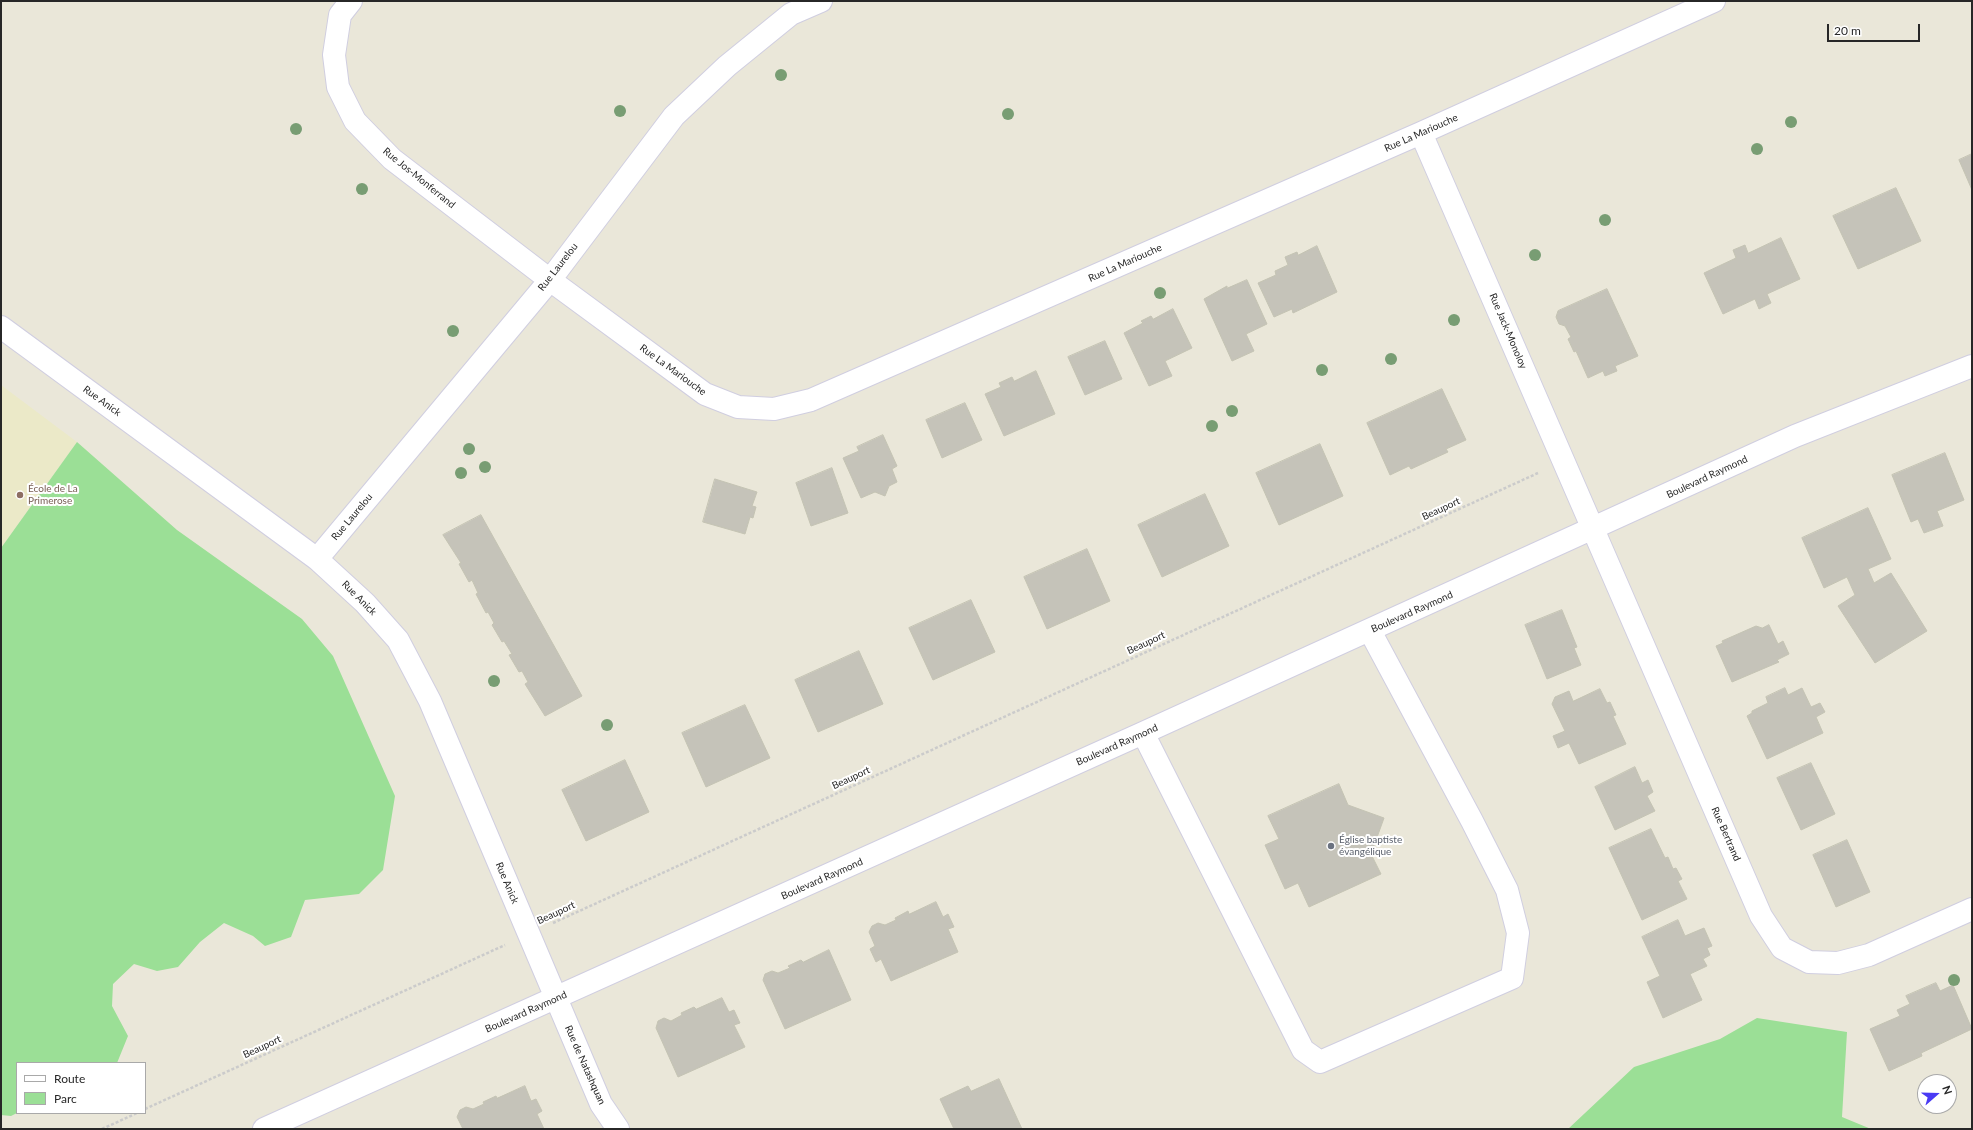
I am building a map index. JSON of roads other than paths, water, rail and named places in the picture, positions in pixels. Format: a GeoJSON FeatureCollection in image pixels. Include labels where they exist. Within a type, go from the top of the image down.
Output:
{"type":"FeatureCollection","features":[{"type":"Feature","properties":{"kind":"street","name":"Rue Jos-Monferrand"},"geometry":{"type":"LineString","coordinates":[[351,1],[340,15],[334,55],[338,87],[355,121],[392,159],[550,280]]}},
{"type":"Feature","properties":{"kind":"street","name":"Rue Laurelou"},"geometry":{"type":"LineString","coordinates":[[317,559],[550,280],[674,116],[727,66],[791,14],[821,1]]}},
{"type":"Feature","properties":{"kind":"street","name":"Rue La Mariouche"},"geometry":{"type":"LineString","coordinates":[[550,280],[704,394],[738,408],[774,409],[810,400],[1421,133],[1714,1]]}},
{"type":"Feature","properties":{"kind":"street","name":"Rue Jack-Monoloy"},"geometry":{"type":"LineString","coordinates":[[1421,133],[1593,530]]}},
{"type":"Feature","properties":{"kind":"street","name":"Rue Anick"},"geometry":{"type":"LineString","coordinates":[[1,327],[317,559],[365,603],[398,640],[430,701],[556,999]]}},
{"type":"Feature","properties":{"kind":"street","name":"Boulevard Raymond"},"geometry":{"type":"LineString","coordinates":[[264,1129],[556,999],[1370,631],[1795,436],[1972,366]]}},
{"type":"Feature","properties":{"kind":"street","name":"Rue Bertrand"},"geometry":{"type":"LineString","coordinates":[[1593,530],[1762,916],[1782,948],[1809,962],[1838,963],[1869,954],[1972,909]]}},
{"type":"Feature","properties":{"kind":"street"},"geometry":{"type":"LineString","coordinates":[[1143,733],[1303,1050],[1320,1062],[1512,978],[1518,933],[1507,890],[1472,820],[1370,631]]}},
{"type":"Feature","properties":{"kind":"street","name":"Rue de Natashquan"},"geometry":{"type":"LineString","coordinates":[[556,999],[601,1104],[618,1129]]}},
{"type":"Feature","properties":{"kind":"place","name":"École de La Primerose"},"geometry":{"type":"Point","coordinates":[20,495]}},
{"type":"Feature","properties":{"kind":"place","name":"Église baptiste évangélique"},"geometry":{"type":"Point","coordinates":[1331,846]}}]}
